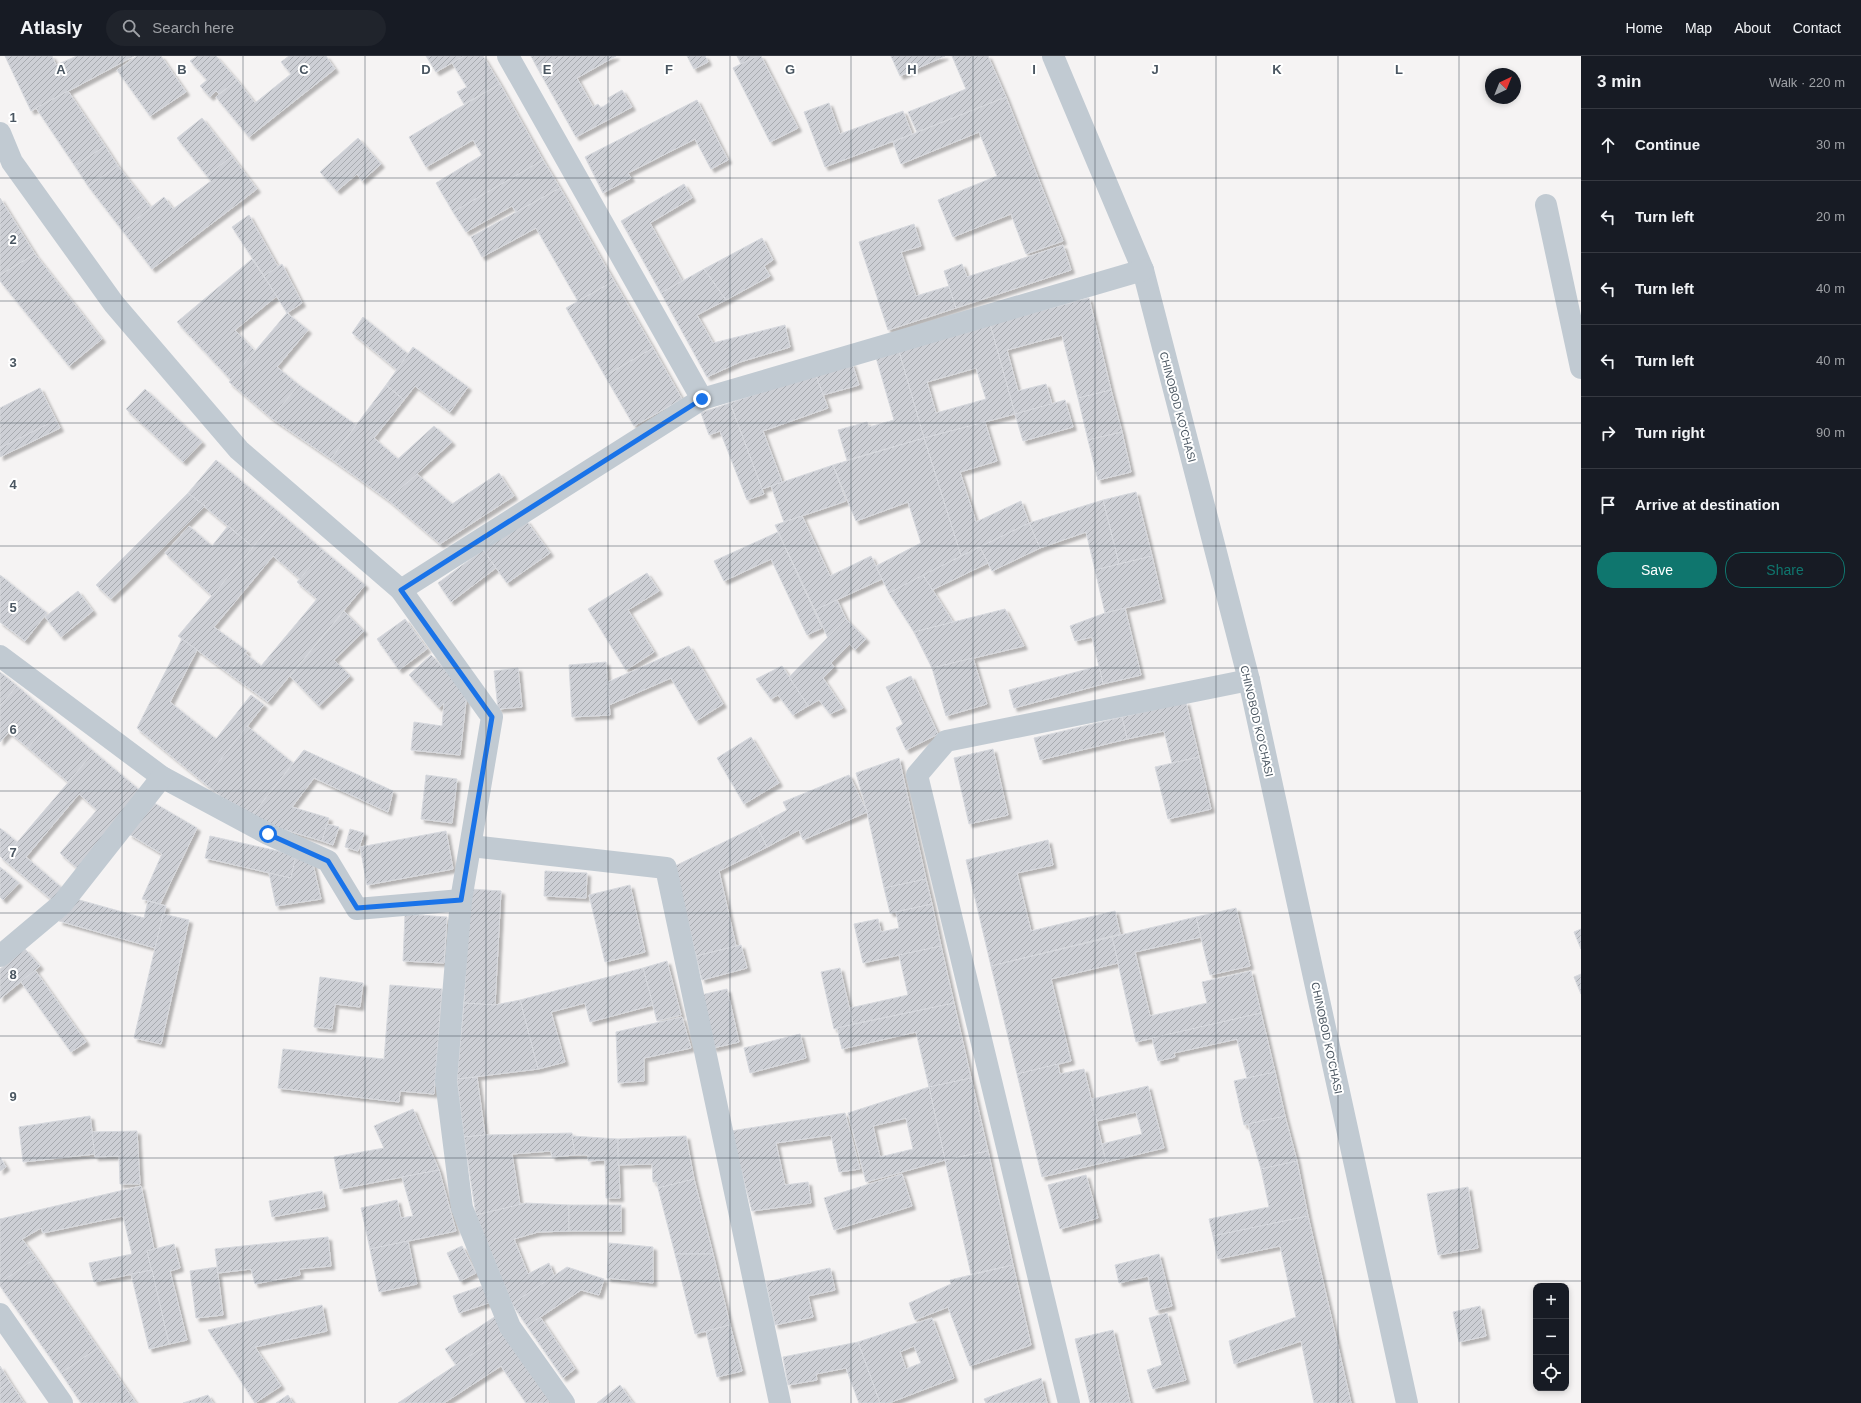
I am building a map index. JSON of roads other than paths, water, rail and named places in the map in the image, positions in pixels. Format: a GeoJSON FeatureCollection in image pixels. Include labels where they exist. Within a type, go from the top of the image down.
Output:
{"type":"FeatureCollection","features":[{"type":"Feature","properties":{"kind":"street"},"geometry":{"type":"LineString","coordinates":[[508,56],[702,399]]}},
{"type":"Feature","properties":{"kind":"street","name":"CHINOBOD KO'CHASI"},"geometry":{"type":"LineString","coordinates":[[1053,56],[1142,270],[1249,680],[1406,1403]]}},
{"type":"Feature","properties":{"kind":"street"},"geometry":{"type":"LineString","coordinates":[[0,133],[12,162],[114,304],[239,450],[401,590],[492,717],[461,900],[446,1082],[462,1208],[510,1327],[564,1403]]}},
{"type":"Feature","properties":{"kind":"street"},"geometry":{"type":"LineString","coordinates":[[1546,205],[1581,368]]}},
{"type":"Feature","properties":{"kind":"street"},"geometry":{"type":"LineString","coordinates":[[401,590],[702,399],[1142,270]]}},
{"type":"Feature","properties":{"kind":"street"},"geometry":{"type":"LineString","coordinates":[[0,656],[162,777],[268,834],[328,861],[357,908],[461,900]]}},
{"type":"Feature","properties":{"kind":"street"},"geometry":{"type":"LineString","coordinates":[[1069,1403],[917,775],[946,740],[1249,680]]}},
{"type":"Feature","properties":{"kind":"street"},"geometry":{"type":"LineString","coordinates":[[0,956],[62,904],[162,777]]}},
{"type":"Feature","properties":{"kind":"street"},"geometry":{"type":"LineString","coordinates":[[471,846],[666,868],[780,1403]]}},
{"type":"Feature","properties":{"kind":"street"},"geometry":{"type":"LineString","coordinates":[[0,1314],[62,1403]]}}]}
